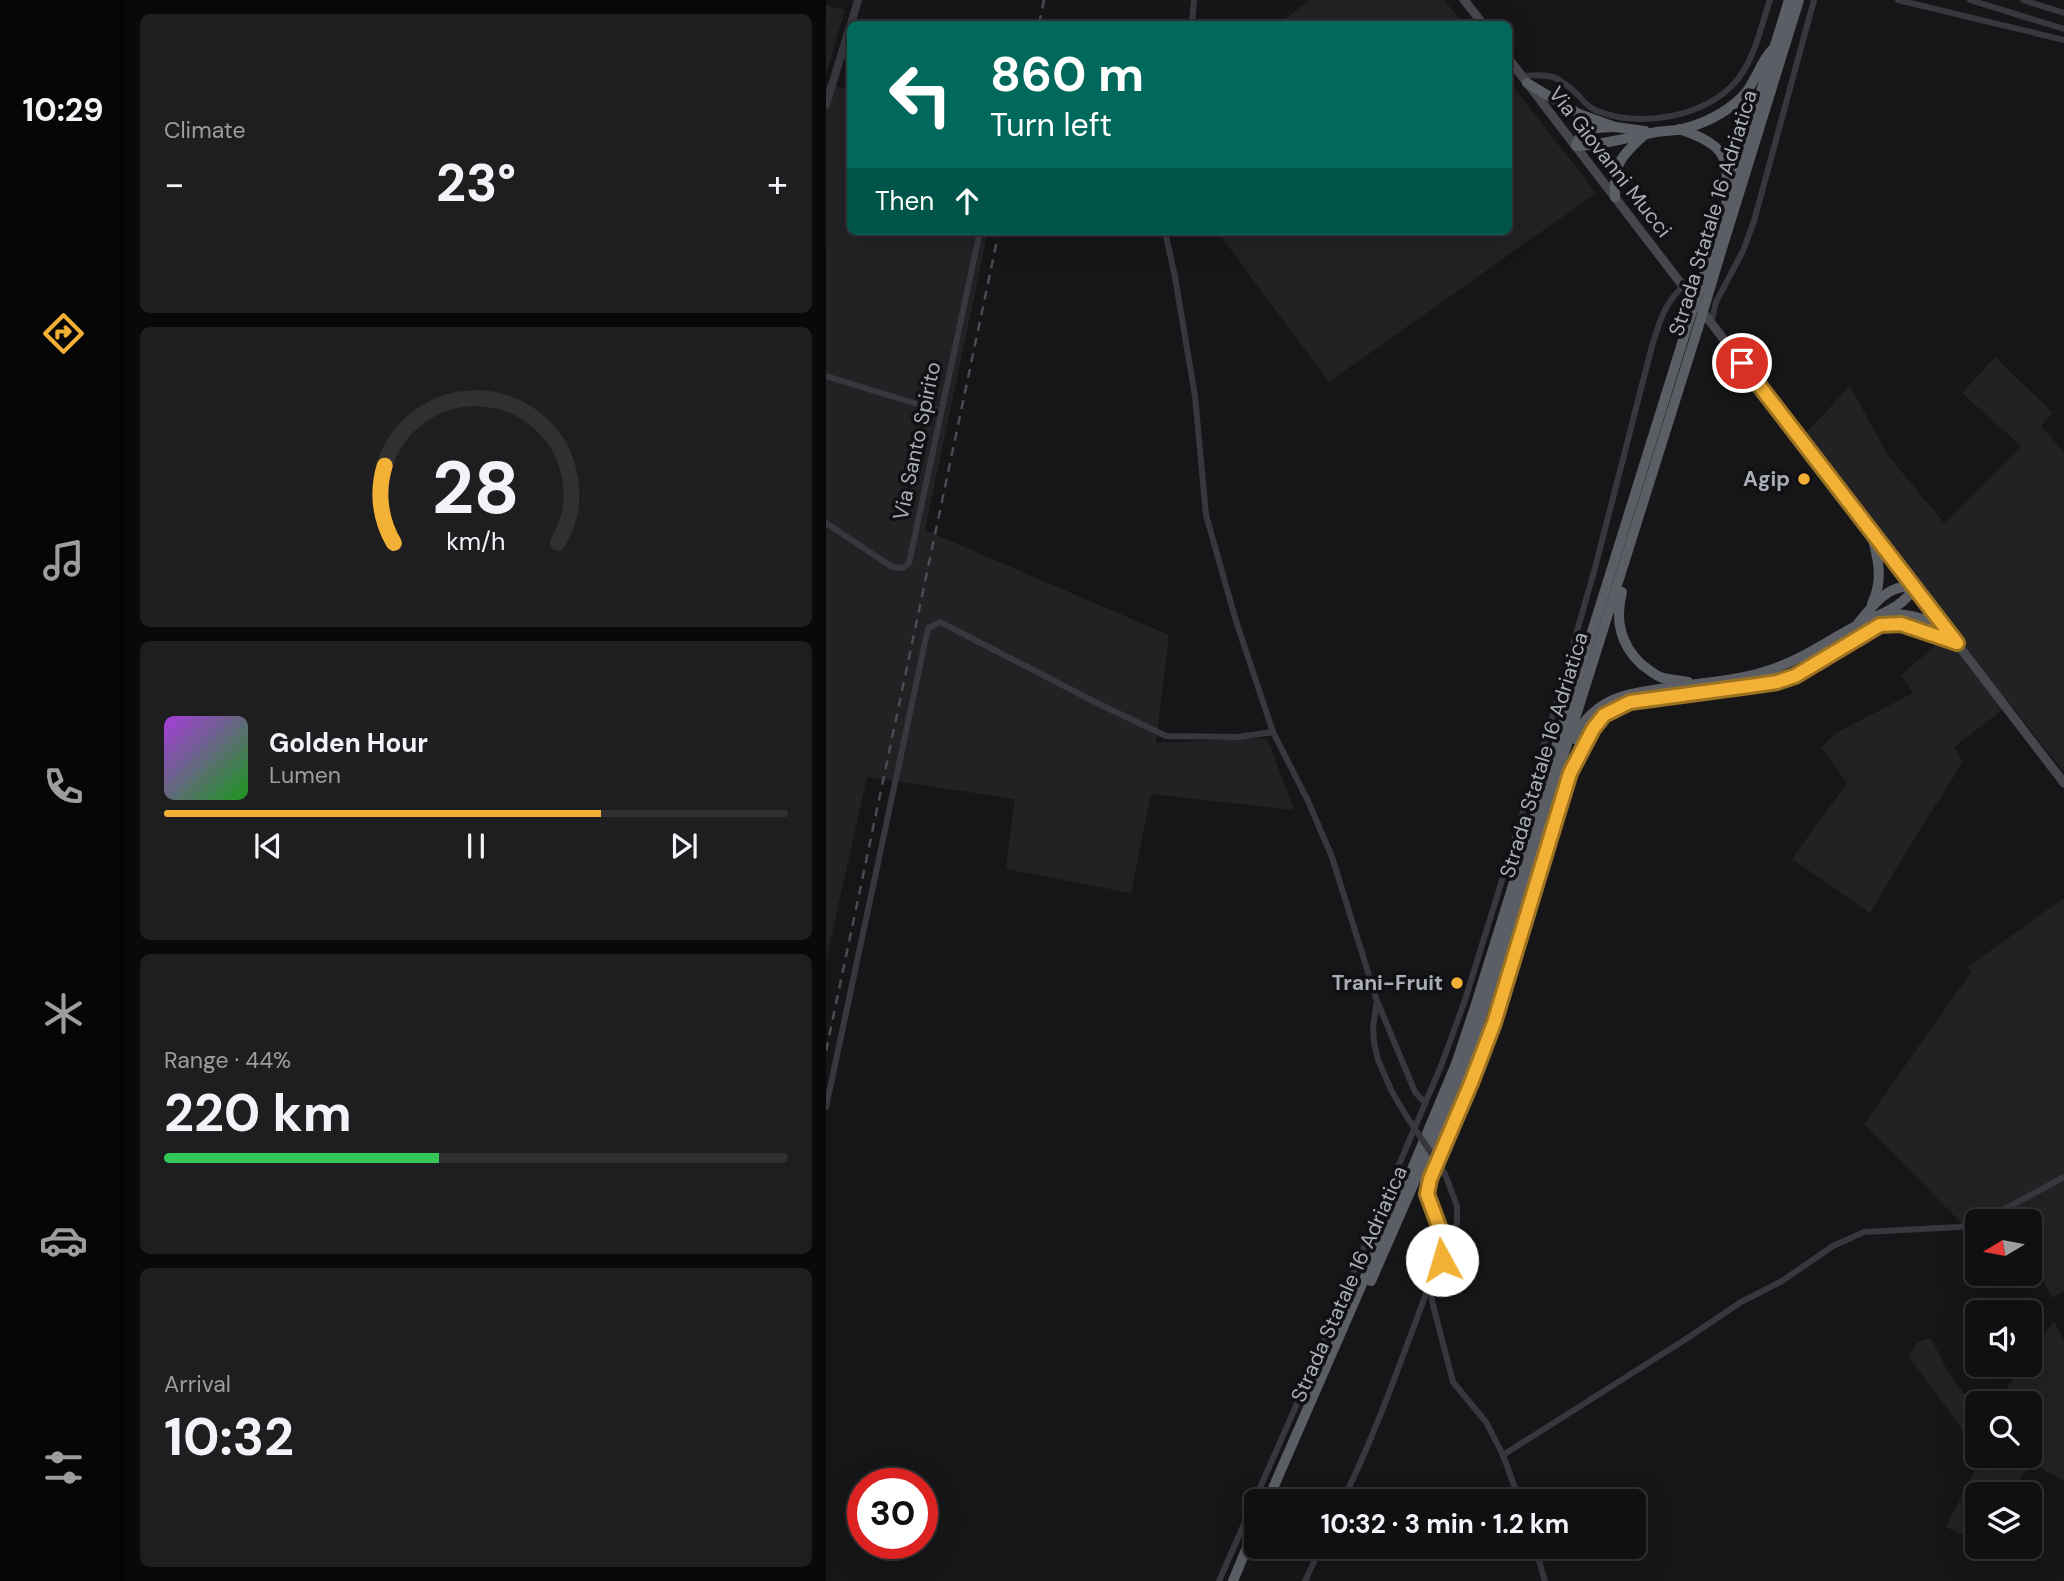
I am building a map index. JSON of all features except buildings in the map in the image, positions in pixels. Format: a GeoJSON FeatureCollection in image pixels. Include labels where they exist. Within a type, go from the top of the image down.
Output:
{"type":"FeatureCollection","features":[{"type":"Feature","properties":{"kind":"highway","name":"Strada Statale 16 Adriatica"},"geometry":{"type":"LineString","coordinates":[[1714,257],[1789,0]]}},
{"type":"Feature","properties":{"kind":"highway","name":"Strada Statale 16 Adriatica"},"geometry":{"type":"LineString","coordinates":[[1273,1489],[1455,1064],[1799,0]]}},
{"type":"Feature","properties":{"kind":"highway"},"geometry":{"type":"LineString","coordinates":[[1615,127],[1591,128],[1579,138],[1576,146],[1598,145],[1679,129],[1717,116],[1744,96],[1755,81],[1766,56],[1774,48]]}},
{"type":"Feature","properties":{"kind":"highway"},"geometry":{"type":"LineString","coordinates":[[1525,79],[1579,114],[1615,127],[1650,133]]}},
{"type":"Feature","properties":{"kind":"highway"},"geometry":{"type":"LineString","coordinates":[[1679,129],[1707,140],[1718,149],[1726,164],[1727,178],[1714,257]]}},
{"type":"Feature","properties":{"kind":"highway"},"geometry":{"type":"LineString","coordinates":[[1615,197],[1614,178],[1618,164],[1628,149],[1650,133]]}},
{"type":"Feature","properties":{"kind":"highway","name":"Strada Statale 16 Adriatica"},"geometry":{"type":"LineString","coordinates":[[1280,1489],[1467,1062],[1556,785],[1646,490],[1693,324]]}},
{"type":"Feature","properties":{"kind":"highway"},"geometry":{"type":"LineString","coordinates":[[1646,490],[1640,529],[1621,594],[1619,628],[1625,644],[1647,669],[1660,677],[1698,683]]}},
{"type":"Feature","properties":{"kind":"highway"},"geometry":{"type":"LineString","coordinates":[[1871,532],[1879,562],[1880,584],[1874,613]]}},
{"type":"Feature","properties":{"kind":"highway"},"geometry":{"type":"LineString","coordinates":[[1874,613],[1886,593],[1894,588],[1914,587]]}},
{"type":"Feature","properties":{"kind":"highway"},"geometry":{"type":"LineString","coordinates":[[1556,785],[1584,722],[1594,711],[1621,696],[1765,671],[1796,661],[1874,613],[1904,600],[1914,587]]}},
{"type":"Feature","properties":{"kind":"highway"},"geometry":{"type":"LineString","coordinates":[[1874,613],[1909,615],[1947,630]]}},
{"type":"Feature","properties":{"kind":"highway"},"geometry":{"type":"LineString","coordinates":[[1233,1581],[1244,1555]]}},
{"type":"Feature","properties":{"kind":"highway"},"geometry":{"type":"LineString","coordinates":[[1240,1581],[1249,1559]]}},
{"type":"Feature","properties":{"kind":"main road"},"geometry":{"type":"LineString","coordinates":[[1464,0],[1481,21]]}},
{"type":"Feature","properties":{"kind":"main road","name":"Via Giovanni Mucci"},"geometry":{"type":"LineString","coordinates":[[1512,63],[2064,783]]}},
{"type":"Feature","properties":{"kind":"street"},"geometry":{"type":"LineString","coordinates":[[852,21],[858,0]]}},
{"type":"Feature","properties":{"kind":"street"},"geometry":{"type":"LineString","coordinates":[[1192,21],[1194,0]]}},
{"type":"Feature","properties":{"kind":"street"},"geometry":{"type":"LineString","coordinates":[[1525,79],[1549,75],[1559,78],[1594,109],[1610,114],[1644,118],[1684,113],[1715,100],[1739,77],[1752,51],[1770,0]]}},
{"type":"Feature","properties":{"kind":"street"},"geometry":{"type":"LineString","coordinates":[[1711,323],[1716,302],[1743,251],[1754,221],[1814,0]]}},
{"type":"Feature","properties":{"kind":"street"},"geometry":{"type":"LineString","coordinates":[[1898,0],[2064,40]]}},
{"type":"Feature","properties":{"kind":"street"},"geometry":{"type":"LineString","coordinates":[[1970,0],[2064,29]]}},
{"type":"Feature","properties":{"kind":"street"},"geometry":{"type":"LineString","coordinates":[[2023,0],[2064,13]]}},
{"type":"Feature","properties":{"kind":"street"},"geometry":{"type":"LineString","coordinates":[[826,105],[847,38]]}},
{"type":"Feature","properties":{"kind":"street","name":"Via Santo Spirito"},"geometry":{"type":"LineString","coordinates":[[826,523],[892,567],[902,568],[909,563],[979,235]]}},
{"type":"Feature","properties":{"kind":"street"},"geometry":{"type":"LineString","coordinates":[[1166,235],[1195,396],[1206,516],[1236,621],[1273,732],[1308,801],[1332,857],[1382,1016],[1415,1092],[1426,1103]]}},
{"type":"Feature","properties":{"kind":"street"},"geometry":{"type":"LineString","coordinates":[[1219,1581],[1426,1103],[1465,1000],[1556,705],[1652,346],[1664,311],[1671,298],[1683,286]]}},
{"type":"Feature","properties":{"kind":"street"},"geometry":{"type":"LineString","coordinates":[[826,376],[940,411]]}},
{"type":"Feature","properties":{"kind":"street"},"geometry":{"type":"LineString","coordinates":[[826,1107],[928,628],[940,622],[1166,736],[1238,737],[1273,732]]}},
{"type":"Feature","properties":{"kind":"street"},"geometry":{"type":"LineString","coordinates":[[1442,1260],[1440,1229],[1427,1194],[1430,1179],[1494,1023],[1570,773],[1593,729],[1604,715],[1630,702],[1777,682],[1795,676],[1880,625],[1901,624],[1957,643]]}},
{"type":"Feature","properties":{"kind":"street"},"geometry":{"type":"LineString","coordinates":[[1348,1489],[1366,1454],[1429,1285],[1457,1223],[1457,1206],[1445,1174],[1392,1091],[1376,1051],[1373,1027],[1377,1001]]}},
{"type":"Feature","properties":{"kind":"street"},"geometry":{"type":"LineString","coordinates":[[2004,1209],[2064,1177]]}},
{"type":"Feature","properties":{"kind":"street"},"geometry":{"type":"LineString","coordinates":[[1503,1455],[1741,1302],[1782,1281],[1833,1246],[1864,1232],[1965,1226]]}},
{"type":"Feature","properties":{"kind":"street"},"geometry":{"type":"LineString","coordinates":[[1429,1285],[1453,1382],[1486,1422],[1503,1455],[1515,1489]]}},
{"type":"Feature","properties":{"kind":"street"},"geometry":{"type":"LineString","coordinates":[[1305,1581],[1315,1559]]}},
{"type":"Feature","properties":{"kind":"street"},"geometry":{"type":"LineString","coordinates":[[1539,1559],[1545,1581]]}},
{"type":"Feature","properties":{"kind":"shaded area"},"geometry":{"type":"Polygon","coordinates":[[[1310,0],[1444,0],[1462,21],[1282,21],[1310,0]]]}},
{"type":"Feature","properties":{"kind":"shaded area"},"geometry":{"type":"Polygon","coordinates":[[[826,5],[845,10],[826,75],[826,5]]]}},
{"type":"Feature","properties":{"kind":"shaded area"},"geometry":{"type":"Polygon","coordinates":[[[826,83],[847,89],[847,235],[987,235],[925,530],[1169,635],[1156,743],[1267,738],[1294,810],[1151,794],[1131,893],[1006,869],[1015,799],[867,777],[826,961],[826,83]]]}},
{"type":"Feature","properties":{"kind":"shaded area"},"geometry":{"type":"Polygon","coordinates":[[[1512,85],[1596,193],[1329,382],[1220,235],[1512,235],[1512,85]]]}},
{"type":"Feature","properties":{"kind":"shaded area"},"geometry":{"type":"Polygon","coordinates":[[[1995,357],[2053,413],[2041,426],[2064,452],[2064,772],[2010,704],[1954,747],[1963,762],[1870,913],[1792,859],[1847,783],[1821,747],[1838,732],[1913,693],[1901,675],[1952,631],[1804,435],[1850,386],[1887,454],[1944,523],[2021,446],[1962,393],[1995,357]]]}},
{"type":"Feature","properties":{"kind":"shaded area"},"geometry":{"type":"Polygon","coordinates":[[[2064,898],[2064,1291],[2052,1298],[2042,1279],[2042,1209],[1965,1209],[1965,1227],[1864,1124],[1971,972],[1968,967],[2064,898]]]}},
{"type":"Feature","properties":{"kind":"shaded area"},"geometry":{"type":"Polygon","coordinates":[[[2054,1321],[2064,1340],[2064,1481],[2040,1468],[2042,1391],[2005,1391],[2014,1377],[2042,1377],[2042,1338],[2054,1321]]]}},
{"type":"Feature","properties":{"kind":"shaded area"},"geometry":{"type":"Polygon","coordinates":[[[1931,1338],[1946,1368],[1965,1396],[1965,1433],[1908,1355],[1918,1342],[1931,1338]]]}},
{"type":"Feature","properties":{"kind":"shaded area"},"geometry":{"type":"Polygon","coordinates":[[[1976,1468],[2029,1468],[2020,1482],[1969,1482],[1976,1468]]]}},
{"type":"Feature","properties":{"kind":"shaded area"},"geometry":{"type":"Polygon","coordinates":[[[1965,1490],[1965,1536],[1946,1527],[1965,1490]]]}},
{"type":"Feature","properties":{"kind":"railway"},"geometry":{"type":"LineString","coordinates":[[1040,21],[1044,0]]}},
{"type":"Feature","properties":{"kind":"railway"},"geometry":{"type":"LineString","coordinates":[[826,1051],[998,235]]}},
{"type":"Feature","properties":{"kind":"place","name":"Agip"},"geometry":{"type":"Point","coordinates":[1804,479]}},
{"type":"Feature","properties":{"kind":"place","name":"Trani-Fruit"},"geometry":{"type":"Point","coordinates":[1457,983]}},
{"type":"Feature","properties":{"kind":"route"},"geometry":{"type":"LineString","coordinates":[[1442,1260],[1440,1229],[1427,1194],[1430,1179],[1494,1023],[1570,773],[1593,729],[1604,715],[1630,702],[1777,682],[1795,676],[1880,625],[1901,624],[1957,643],[1742,363]]}}]}
